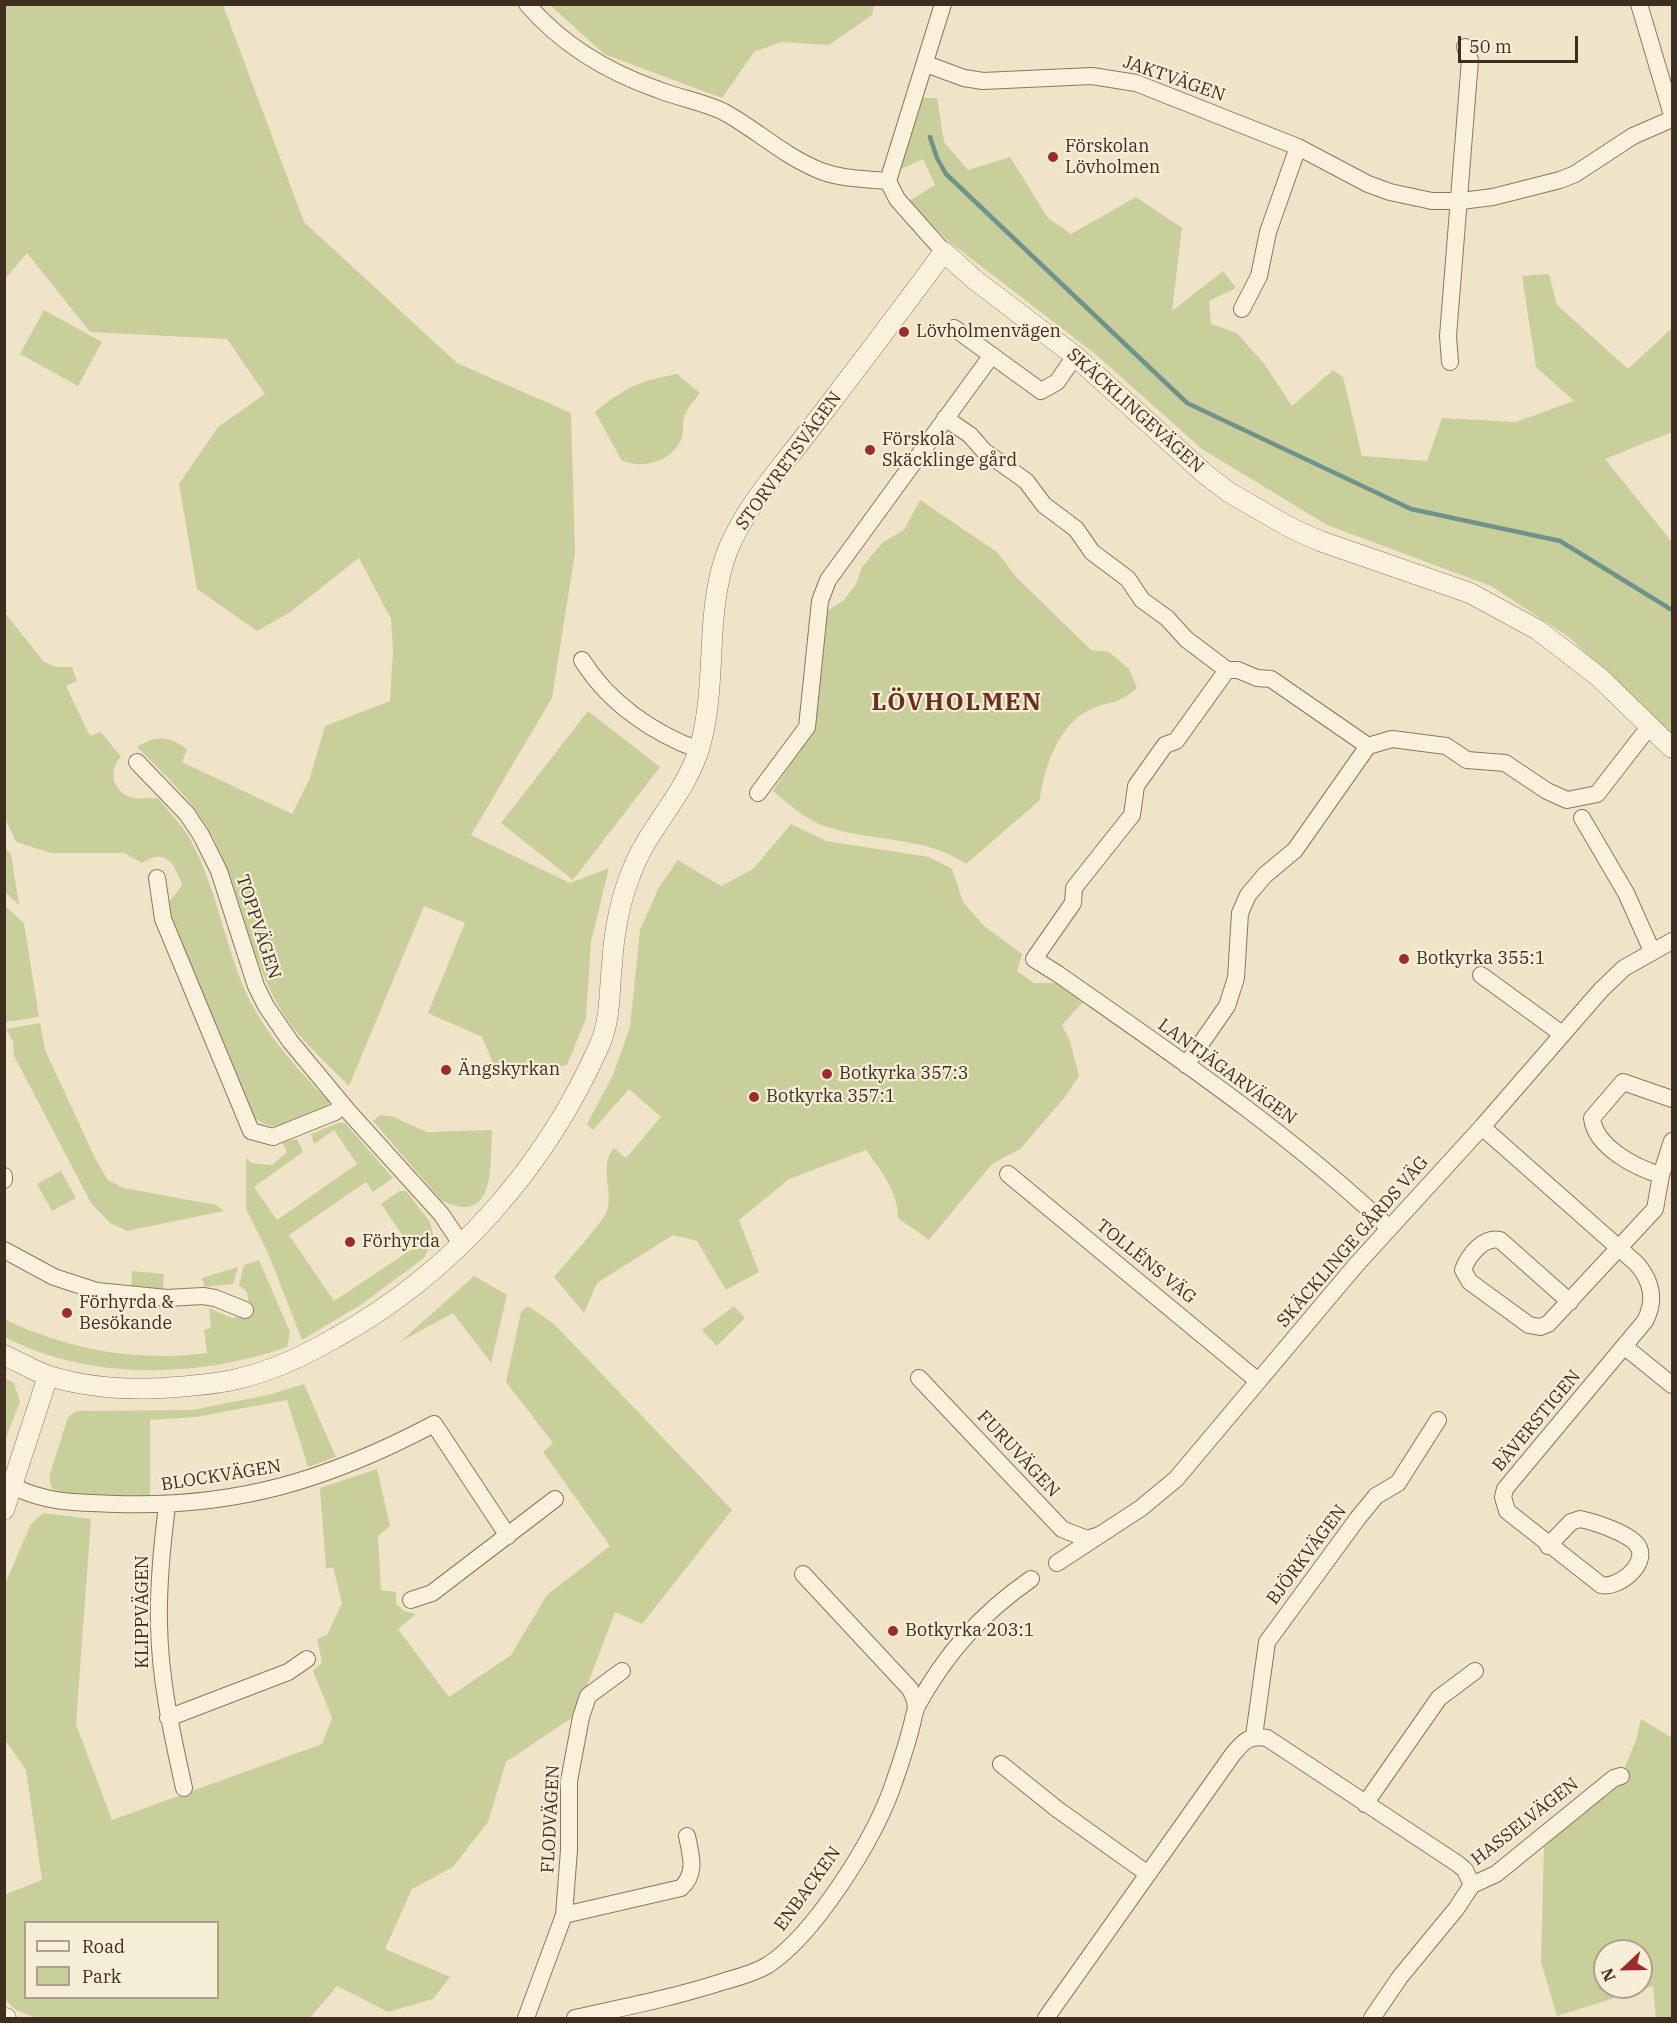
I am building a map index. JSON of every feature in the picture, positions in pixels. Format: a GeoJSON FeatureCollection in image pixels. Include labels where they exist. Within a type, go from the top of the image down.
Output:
{"type":"FeatureCollection","features":[{"type":"Feature","properties":{"kind":"street"},"geometry":{"type":"LineString","coordinates":[[527,4],[547,27],[577,51],[625,77],[723,111],[783,151],[821,171],[846,178],[888,181],[943,4]]}},
{"type":"Feature","properties":{"kind":"street"},"geometry":{"type":"LineString","coordinates":[[1639,4],[1672,117]]}},
{"type":"Feature","properties":{"kind":"street"},"geometry":{"type":"LineString","coordinates":[[1450,362],[1448,336],[1461,201],[1470,60],[1465,47]]}},
{"type":"Feature","properties":{"kind":"street","name":"JAKTVÄGEN"},"geometry":{"type":"LineString","coordinates":[[926,64],[964,78],[990,81],[1092,76],[1117,78],[1189,102],[1298,147],[1347,174],[1390,192],[1432,201],[1461,201],[1518,193],[1560,180],[1575,174],[1633,136],[1672,117]]}},
{"type":"Feature","properties":{"kind":"street"},"geometry":{"type":"LineString","coordinates":[[1242,309],[1259,276],[1268,232],[1298,147]]}},
{"type":"Feature","properties":{"kind":"street","name":"SKÄCKLINGEVÄGEN"},"geometry":{"type":"LineString","coordinates":[[888,181],[897,199],[944,252],[975,280],[1075,356],[1205,474],[1230,493],[1291,528],[1320,541],[1452,586],[1505,611],[1538,630],[1599,677],[1672,748]]}},
{"type":"Feature","properties":{"kind":"street","name":"STORVRETSVÄGEN"},"geometry":{"type":"LineString","coordinates":[[4,1355],[48,1376],[104,1386],[142,1389],[235,1380],[301,1357],[386,1308],[423,1280],[462,1245],[502,1202],[547,1140],[577,1091],[602,1040],[609,1015],[615,927],[623,896],[632,870],[681,792],[699,750],[709,712],[716,599],[728,549],[748,514],[782,465],[944,252]]}},
{"type":"Feature","properties":{"kind":"street"},"geometry":{"type":"LineString","coordinates":[[954,328],[1041,391],[1057,381],[1075,356]]}},
{"type":"Feature","properties":{"kind":"street"},"geometry":{"type":"LineString","coordinates":[[758,793],[807,727],[820,601],[828,580],[992,355]]}},
{"type":"Feature","properties":{"kind":"street"},"geometry":{"type":"LineString","coordinates":[[945,418],[970,435],[984,451],[1026,482],[1044,505],[1076,529],[1092,552],[1128,579],[1142,600],[1167,618],[1186,639],[1227,670],[1238,670],[1257,678],[1271,679],[1368,746]]}},
{"type":"Feature","properties":{"kind":"street"},"geometry":{"type":"LineString","coordinates":[[582,660],[607,694],[670,740],[699,750]]}},
{"type":"Feature","properties":{"kind":"street","name":"LANTJÄGARVÄGEN"},"geometry":{"type":"LineString","coordinates":[[1227,670],[1176,741],[1165,745],[1136,786],[1132,815],[1074,888],[1073,903],[1034,959],[1278,1131],[1336,1178],[1389,1228]]}},
{"type":"Feature","properties":{"kind":"street"},"geometry":{"type":"LineString","coordinates":[[1186,1065],[1227,1006],[1236,978],[1240,913],[1248,895],[1265,875],[1296,850],[1368,746],[1392,739],[1446,746],[1467,760],[1505,763],[1547,791],[1567,800],[1597,794],[1649,727]]}},
{"type":"Feature","properties":{"kind":"street","name":"TOPPVÄGEN"},"geometry":{"type":"LineString","coordinates":[[137,762],[187,814],[201,835],[219,871],[256,986],[266,1006],[290,1041],[343,1105],[441,1214],[462,1245]]}},
{"type":"Feature","properties":{"kind":"street"},"geometry":{"type":"LineString","coordinates":[[1582,818],[1626,893],[1652,951]]}},
{"type":"Feature","properties":{"kind":"street"},"geometry":{"type":"LineString","coordinates":[[157,878],[163,919],[251,1131],[273,1137],[335,1112],[343,1105]]}},
{"type":"Feature","properties":{"kind":"street","name":"SKÄCKLINGE GÅRDS VÄG"},"geometry":{"type":"LineString","coordinates":[[1057,1563],[1141,1508],[1176,1479],[1389,1228],[1482,1127],[1562,1034],[1624,968],[1672,941]]}},
{"type":"Feature","properties":{"kind":"street"},"geometry":{"type":"LineString","coordinates":[[1481,975],[1562,1034]]}},
{"type":"Feature","properties":{"kind":"street"},"geometry":{"type":"LineString","coordinates":[[1661,1175],[1637,1167],[1617,1152],[1593,1128],[1592,1118],[1623,1082],[1672,1099]]}},
{"type":"Feature","properties":{"kind":"street","name":"BÄVERSTIGEN"},"geometry":{"type":"LineString","coordinates":[[1482,1127],[1644,1272],[1652,1294],[1652,1304],[1645,1321],[1505,1489],[1503,1497],[1506,1511],[1548,1546],[1595,1582],[1609,1587],[1620,1583],[1631,1572],[1640,1556],[1635,1542],[1619,1533],[1580,1519],[1571,1522],[1548,1546]]}},
{"type":"Feature","properties":{"kind":"street"},"geometry":{"type":"LineString","coordinates":[[1570,1302],[1500,1240],[1485,1241],[1463,1270],[1470,1282],[1534,1328],[1548,1324],[1570,1302],[1619,1250],[1655,1209],[1661,1175],[1672,1141]]}},
{"type":"Feature","properties":{"kind":"street","name":"TOLLÉNS VÄG"},"geometry":{"type":"LineString","coordinates":[[1008,1174],[1258,1381]]}},
{"type":"Feature","properties":{"kind":"street"},"geometry":{"type":"LineString","coordinates":[[4,1250],[54,1277],[97,1291],[156,1298],[209,1297],[245,1310]]}},
{"type":"Feature","properties":{"kind":"street"},"geometry":{"type":"LineString","coordinates":[[1624,1347],[1672,1385]]}},
{"type":"Feature","properties":{"kind":"street"},"geometry":{"type":"LineString","coordinates":[[4,1510],[14,1487],[48,1376]]}},
{"type":"Feature","properties":{"kind":"street","name":"FURUVÄGEN"},"geometry":{"type":"LineString","coordinates":[[919,1378],[1062,1529],[1087,1539],[1098,1536]]}},
{"type":"Feature","properties":{"kind":"street","name":"BJÖRKVÄGEN"},"geometry":{"type":"LineString","coordinates":[[1254,1736],[1267,1642],[1376,1496],[1398,1483],[1438,1420]]}},
{"type":"Feature","properties":{"kind":"street","name":"BLOCKVÄGEN"},"geometry":{"type":"LineString","coordinates":[[14,1487],[53,1502],[167,1506],[251,1494],[347,1467],[434,1424],[508,1536]]}},
{"type":"Feature","properties":{"kind":"street"},"geometry":{"type":"LineString","coordinates":[[411,1600],[432,1593],[555,1499]]}},
{"type":"Feature","properties":{"kind":"street","name":"KLIPPVÄGEN"},"geometry":{"type":"LineString","coordinates":[[167,1506],[159,1615],[168,1718],[184,1788]]}},
{"type":"Feature","properties":{"kind":"street"},"geometry":{"type":"LineString","coordinates":[[803,1574],[910,1689],[916,1709]]}},
{"type":"Feature","properties":{"kind":"street","name":"ENBACKEN"},"geometry":{"type":"LineString","coordinates":[[575,2019],[681,1994],[740,1976],[765,1966],[801,1938],[846,1872],[879,1817],[899,1768],[916,1709],[968,1632],[997,1603],[1031,1579]]}},
{"type":"Feature","properties":{"kind":"street"},"geometry":{"type":"LineString","coordinates":[[168,1718],[278,1676],[307,1659]]}},
{"type":"Feature","properties":{"kind":"street","name":"FLODVÄGEN"},"geometry":{"type":"LineString","coordinates":[[526,2019],[564,1915],[569,1862],[569,1781],[581,1717],[588,1696],[622,1671]]}},
{"type":"Feature","properties":{"kind":"street"},"geometry":{"type":"LineString","coordinates":[[1365,1804],[1439,1698],[1474,1671]]}},
{"type":"Feature","properties":{"kind":"street"},"geometry":{"type":"LineString","coordinates":[[1046,2019],[1233,1754],[1245,1740],[1254,1736],[1267,1738],[1458,1864],[1465,1870],[1472,1885]]}},
{"type":"Feature","properties":{"kind":"street"},"geometry":{"type":"LineString","coordinates":[[1001,1764],[1058,1809],[1148,1874]]}},
{"type":"Feature","properties":{"kind":"street","name":"HASSELVÄGEN"},"geometry":{"type":"LineString","coordinates":[[1372,2019],[1400,1977],[1456,1909],[1472,1885],[1496,1874],[1578,1805],[1620,1776]]}},
{"type":"Feature","properties":{"kind":"street"},"geometry":{"type":"LineString","coordinates":[[564,1915],[681,1888],[690,1879],[692,1864],[687,1836]]}},
{"type":"Feature","properties":{"kind":"green space"},"geometry":{"type":"Polygon","coordinates":[[[5,5],[223,5],[304,222],[457,363],[571,413],[575,553],[552,698],[471,835],[570,883],[609,868],[591,942],[586,1019],[567,1065],[511,1077],[493,1063],[482,1037],[428,1013],[465,923],[424,906],[349,1086],[306,1043],[284,1015],[264,975],[212,835],[183,795],[137,747],[151,740],[168,739],[187,749],[182,762],[292,814],[310,778],[325,726],[390,701],[393,650],[391,619],[359,558],[289,613],[257,631],[197,589],[179,484],[218,427],[265,394],[227,339],[90,332],[27,253],[5,279],[5,5]]]}},
{"type":"Feature","properties":{"kind":"green space"},"geometry":{"type":"Polygon","coordinates":[[[550,5],[874,5],[872,15],[829,45],[781,42],[754,52],[722,98],[604,54],[550,5]]]}},
{"type":"Feature","properties":{"kind":"green space"},"geometry":{"type":"Polygon","coordinates":[[[920,98],[937,98],[944,142],[968,170],[1010,157],[1048,218],[1071,234],[1136,197],[1182,228],[1172,311],[1223,271],[1236,288],[1209,301],[1211,324],[1237,333],[1265,365],[1292,406],[1333,370],[1343,377],[1362,456],[1427,461],[1442,418],[1516,422],[1574,401],[1536,367],[1522,276],[1549,274],[1557,305],[1628,369],[1672,328],[1672,432],[1605,459],[1672,542],[1672,738],[1569,637],[1491,586],[1327,525],[1202,449],[1094,353],[947,240],[909,201],[935,185],[923,159],[897,171],[920,98]]]}},
{"type":"Feature","properties":{"kind":"green space"},"geometry":{"type":"Polygon","coordinates":[[[44,310],[102,342],[78,386],[20,354],[44,310]]]}},
{"type":"Feature","properties":{"kind":"green space"},"geometry":{"type":"Polygon","coordinates":[[[677,374],[700,393],[685,415],[683,435],[678,446],[665,458],[648,464],[622,461],[595,412],[633,386],[677,374]]]}},
{"type":"Feature","properties":{"kind":"green space"},"geometry":{"type":"Polygon","coordinates":[[[920,500],[997,552],[1017,578],[1091,650],[1109,652],[1129,669],[1137,688],[1117,701],[1087,711],[1068,727],[1060,738],[1049,763],[1040,800],[966,864],[950,855],[917,844],[827,827],[798,812],[773,791],[816,724],[822,614],[844,600],[856,584],[862,567],[883,542],[904,530],[920,500]]]}},
{"type":"Feature","properties":{"kind":"green space"},"geometry":{"type":"Polygon","coordinates":[[[5,613],[44,662],[56,667],[72,667],[77,681],[66,686],[90,736],[101,732],[121,757],[114,773],[119,789],[133,798],[159,799],[187,834],[206,873],[241,981],[249,998],[279,1046],[329,1102],[327,1109],[298,1122],[278,1126],[260,1121],[251,1114],[166,908],[182,884],[168,860],[157,857],[142,863],[124,853],[51,853],[16,842],[5,818],[5,613]]]}},
{"type":"Feature","properties":{"kind":"green space"},"geometry":{"type":"Polygon","coordinates":[[[588,711],[660,767],[573,880],[501,823],[588,711]]]}},
{"type":"Feature","properties":{"kind":"green space"},"geometry":{"type":"Polygon","coordinates":[[[791,824],[826,841],[929,857],[952,869],[963,902],[984,926],[1022,954],[1017,971],[1034,983],[1062,983],[1084,1001],[1062,1025],[1070,1041],[1079,1076],[1065,1097],[1020,1149],[992,1164],[929,1240],[898,1218],[892,1190],[866,1150],[789,1179],[739,1220],[759,1272],[726,1290],[697,1241],[673,1235],[597,1283],[584,1313],[554,1277],[591,1234],[607,1211],[609,1155],[614,1148],[626,1158],[661,1117],[629,1089],[593,1130],[587,1124],[613,1075],[630,1027],[640,930],[658,889],[678,860],[721,886],[753,869],[791,824]]]}},
{"type":"Feature","properties":{"kind":"green space"},"geometry":{"type":"Polygon","coordinates":[[[5,848],[11,854],[19,905],[5,892],[5,848]]]}},
{"type":"Feature","properties":{"kind":"green space"},"geometry":{"type":"Polygon","coordinates":[[[5,906],[24,923],[39,1017],[5,1022],[5,906]]]}},
{"type":"Feature","properties":{"kind":"green space"},"geometry":{"type":"Polygon","coordinates":[[[40,1023],[45,1050],[96,1160],[108,1180],[124,1188],[216,1205],[224,1211],[127,1231],[110,1223],[91,1203],[14,1056],[13,1042],[6,1029],[40,1023]]]}},
{"type":"Feature","properties":{"kind":"green space"},"geometry":{"type":"Polygon","coordinates":[[[380,1115],[394,1117],[427,1132],[492,1130],[489,1175],[481,1200],[472,1206],[459,1207],[441,1200],[373,1121],[380,1115]]]}},
{"type":"Feature","properties":{"kind":"green space"},"geometry":{"type":"Polygon","coordinates":[[[338,1123],[345,1123],[393,1178],[373,1192],[366,1182],[289,1235],[334,1301],[412,1249],[381,1204],[399,1191],[406,1191],[430,1222],[434,1238],[424,1258],[362,1304],[302,1340],[268,1253],[246,1209],[246,1158],[252,1163],[272,1165],[287,1152],[282,1142],[297,1139],[303,1152],[254,1187],[277,1220],[357,1164],[334,1130],[314,1144],[311,1134],[338,1123]]]}},
{"type":"Feature","properties":{"kind":"green space"},"geometry":{"type":"Polygon","coordinates":[[[61,1171],[76,1198],[52,1211],[37,1184],[61,1171]]]}},
{"type":"Feature","properties":{"kind":"green space"},"geometry":{"type":"Polygon","coordinates":[[[259,1260],[290,1332],[287,1347],[218,1365],[144,1370],[108,1368],[72,1361],[37,1351],[5,1337],[4,1319],[53,1339],[103,1351],[154,1356],[207,1353],[204,1330],[211,1328],[209,1308],[232,1318],[250,1314],[247,1292],[239,1285],[244,1265],[259,1260]]]}},
{"type":"Feature","properties":{"kind":"green space"},"geometry":{"type":"Polygon","coordinates":[[[238,1267],[233,1284],[205,1287],[202,1278],[238,1267]]]}},
{"type":"Feature","properties":{"kind":"green space"},"geometry":{"type":"Polygon","coordinates":[[[132,1271],[164,1274],[163,1289],[131,1289],[132,1271]]]}},
{"type":"Feature","properties":{"kind":"green space"},"geometry":{"type":"Polygon","coordinates":[[[474,1276],[507,1295],[491,1363],[453,1313],[400,1342],[474,1276]]]}},
{"type":"Feature","properties":{"kind":"green space"},"geometry":{"type":"Polygon","coordinates":[[[528,1306],[554,1324],[732,1510],[642,1624],[615,1612],[576,1715],[506,1762],[488,1822],[453,1867],[412,1889],[385,1949],[450,1977],[433,1999],[388,2012],[337,1986],[310,2018],[36,2018],[16,2010],[5,1999],[4,1895],[42,1880],[26,1770],[5,1740],[4,1586],[31,1524],[43,1513],[91,1519],[76,1724],[112,1820],[322,1744],[332,1718],[313,1671],[322,1662],[317,1639],[327,1635],[342,1603],[333,1567],[326,1569],[320,1488],[377,1469],[390,1526],[378,1536],[381,1590],[396,1592],[396,1604],[404,1611],[416,1614],[398,1629],[449,1697],[511,1655],[547,1595],[610,1546],[543,1452],[553,1443],[506,1382],[521,1312],[528,1306]]]}},
{"type":"Feature","properties":{"kind":"green space"},"geometry":{"type":"Polygon","coordinates":[[[734,1306],[745,1318],[717,1346],[702,1330],[734,1306]]]}},
{"type":"Feature","properties":{"kind":"green space"},"geometry":{"type":"Polygon","coordinates":[[[5,1378],[14,1383],[20,1402],[5,1440],[5,1378]]]}},
{"type":"Feature","properties":{"kind":"green space"},"geometry":{"type":"Polygon","coordinates":[[[304,1384],[336,1457],[308,1467],[287,1400],[196,1417],[150,1420],[150,1497],[62,1494],[52,1488],[49,1477],[68,1417],[76,1411],[192,1410],[268,1395],[304,1384]]]}},
{"type":"Feature","properties":{"kind":"green space"},"geometry":{"type":"Polygon","coordinates":[[[1641,1719],[1672,1738],[1672,2018],[1656,2018],[1653,1939],[1593,1939],[1593,1999],[1611,1999],[1557,2016],[1541,1962],[1544,1843],[1617,1787],[1636,1740],[1641,1719]]]}},
{"type":"Feature","properties":{"kind":"waterway"},"geometry":{"type":"LineString","coordinates":[[930,137],[937,158],[946,174],[1187,403],[1411,509],[1560,541],[1672,610]]}},
{"type":"Feature","properties":{"kind":"place","name":"Förskolan Lövholmen"},"geometry":{"type":"Point","coordinates":[1053,157]}},
{"type":"Feature","properties":{"kind":"place","name":"Lövholmenvägen"},"geometry":{"type":"Point","coordinates":[904,332]}},
{"type":"Feature","properties":{"kind":"place","name":"Förskola Skäcklinge gård"},"geometry":{"type":"Point","coordinates":[870,450]}},
{"type":"Feature","properties":{"kind":"place","name":"Botkyrka 355:1"},"geometry":{"type":"Point","coordinates":[1404,959]}},
{"type":"Feature","properties":{"kind":"place","name":"Ängskyrkan"},"geometry":{"type":"Point","coordinates":[446,1070]}},
{"type":"Feature","properties":{"kind":"place","name":"Botkyrka 357:3"},"geometry":{"type":"Point","coordinates":[827,1074]}},
{"type":"Feature","properties":{"kind":"place","name":"Botkyrka 357:1"},"geometry":{"type":"Point","coordinates":[754,1097]}},
{"type":"Feature","properties":{"kind":"place","name":"Förhyrda"},"geometry":{"type":"Point","coordinates":[350,1242]}},
{"type":"Feature","properties":{"kind":"place","name":"Förhyrda & Besökande"},"geometry":{"type":"Point","coordinates":[67,1313]}},
{"type":"Feature","properties":{"kind":"place","name":"Botkyrka 203:1"},"geometry":{"type":"Point","coordinates":[893,1631]}},
{"type":"Feature","properties":{"kind":"district","name":"LÖVHOLMEN"},"geometry":{"type":"Point","coordinates":[957,703]}}]}
